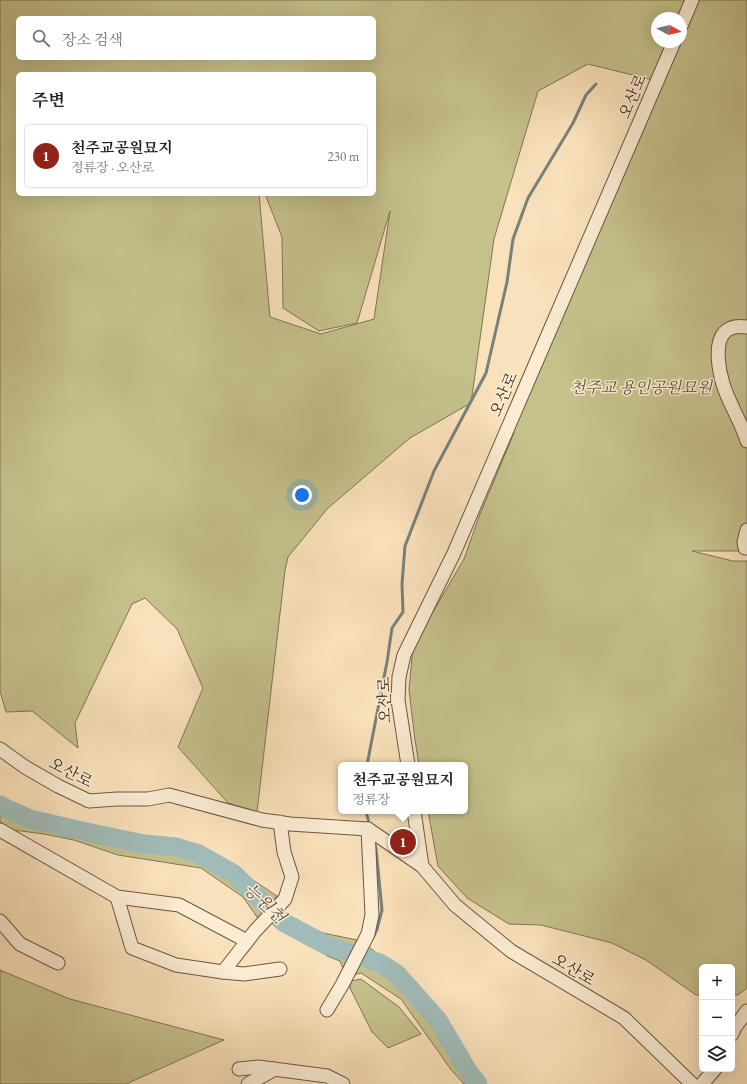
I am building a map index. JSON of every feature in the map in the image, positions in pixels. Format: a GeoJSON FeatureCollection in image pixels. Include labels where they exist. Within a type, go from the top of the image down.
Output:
{"type":"FeatureCollection","features":[{"type":"Feature","properties":{"kind":"street"},"geometry":{"type":"LineString","coordinates":[[687,12],[692,0]]}},
{"type":"Feature","properties":{"kind":"street","name":"오산로"},"geometry":{"type":"LineString","coordinates":[[408,762],[398,700],[399,677],[404,655],[454,553],[671,48]]}},
{"type":"Feature","properties":{"kind":"street"},"geometry":{"type":"LineString","coordinates":[[747,327],[732,328],[724,333],[719,344],[718,365],[723,385],[747,441]]}},
{"type":"Feature","properties":{"kind":"street"},"geometry":{"type":"LineString","coordinates":[[747,530],[744,542],[745,548],[747,548]]}},
{"type":"Feature","properties":{"kind":"street","name":"오산로"},"geometry":{"type":"LineString","coordinates":[[0,749],[25,767],[58,786],[89,801],[148,799],[169,794],[262,820],[372,831],[422,866],[455,905],[511,952],[624,1018],[692,1084]]}},
{"type":"Feature","properties":{"kind":"street"},"geometry":{"type":"LineString","coordinates":[[414,814],[422,866]]}},
{"type":"Feature","properties":{"kind":"street"},"geometry":{"type":"LineString","coordinates":[[223,972],[251,936],[285,899],[292,877],[284,852],[280,822]]}},
{"type":"Feature","properties":{"kind":"street"},"geometry":{"type":"LineString","coordinates":[[0,830],[117,897],[179,904],[251,936]]}},
{"type":"Feature","properties":{"kind":"street"},"geometry":{"type":"LineString","coordinates":[[327,1010],[342,985],[368,934],[372,915],[372,831]]}},
{"type":"Feature","properties":{"kind":"street"},"geometry":{"type":"LineString","coordinates":[[117,897],[132,948],[176,965],[223,972],[244,974],[280,969]]}},
{"type":"Feature","properties":{"kind":"street"},"geometry":{"type":"LineString","coordinates":[[0,921],[20,944],[58,963]]}},
{"type":"Feature","properties":{"kind":"street"},"geometry":{"type":"LineString","coordinates":[[735,1027],[747,1011]]}},
{"type":"Feature","properties":{"kind":"street"},"geometry":{"type":"LineString","coordinates":[[239,1069],[258,1067],[328,1076],[343,1084]]}},
{"type":"Feature","properties":{"kind":"street"},"geometry":{"type":"LineString","coordinates":[[248,1084],[275,1069]]}},
{"type":"Feature","properties":{"kind":"street"},"geometry":{"type":"LineString","coordinates":[[702,1084],[712,1072]]}},
{"type":"Feature","properties":{"kind":"green space","name":"천주교 용인공원묘원"},"geometry":{"type":"Polygon","coordinates":[[[0,0],[747,0],[747,551],[692,551],[733,561],[747,561],[747,988],[738,995],[735,995],[735,964],[699,964],[699,995],[696,995],[646,960],[612,943],[541,925],[509,924],[467,898],[438,866],[429,814],[468,814],[468,762],[419,762],[409,690],[413,646],[464,559],[480,514],[514,433],[508,425],[657,81],[588,64],[538,91],[494,239],[471,403],[410,438],[327,509],[288,557],[285,570],[257,812],[228,803],[178,747],[203,688],[177,629],[145,598],[132,604],[75,723],[78,748],[32,711],[6,712],[0,691],[0,0]],[[16,72],[16,196],[259,196],[270,317],[321,334],[374,319],[390,211],[357,323],[319,331],[283,308],[282,237],[266,196],[376,196],[376,72],[16,72]]]}},
{"type":"Feature","properties":{"kind":"green space"},"geometry":{"type":"Polygon","coordinates":[[[0,799],[6,804],[39,819],[97,833],[147,841],[164,841],[204,852],[235,868],[277,896],[269,906],[236,874],[199,852],[176,845],[144,843],[91,832],[30,818],[0,804],[0,799]]]}},
{"type":"Feature","properties":{"kind":"green space"},"geometry":{"type":"Polygon","coordinates":[[[0,807],[33,822],[144,845],[175,849],[200,856],[232,875],[268,909],[260,917],[257,917],[243,897],[201,868],[118,855],[74,840],[13,830],[0,822],[0,807]]]}},
{"type":"Feature","properties":{"kind":"green space"},"geometry":{"type":"Polygon","coordinates":[[[282,910],[293,921],[323,933],[357,940],[351,952],[322,942],[292,927],[277,915],[282,910]]]}},
{"type":"Feature","properties":{"kind":"green space"},"geometry":{"type":"Polygon","coordinates":[[[276,917],[282,922],[327,947],[350,954],[343,968],[340,961],[327,956],[311,942],[280,927],[272,920],[276,917]]]}},
{"type":"Feature","properties":{"kind":"green space"},"geometry":{"type":"Polygon","coordinates":[[[369,947],[400,972],[439,1017],[469,1068],[482,1084],[479,1084],[468,1070],[438,1019],[398,973],[381,962],[364,956],[369,947]]]}},
{"type":"Feature","properties":{"kind":"green space"},"geometry":{"type":"Polygon","coordinates":[[[362,958],[394,975],[435,1021],[465,1072],[475,1084],[464,1084],[452,1071],[401,999],[361,973],[352,975],[362,958]]]}},
{"type":"Feature","properties":{"kind":"green space"},"geometry":{"type":"Polygon","coordinates":[[[0,970],[70,999],[224,1040],[126,1084],[0,1084],[0,970]]]}},
{"type":"Feature","properties":{"kind":"green space"},"geometry":{"type":"Polygon","coordinates":[[[361,979],[399,1007],[421,1034],[388,1048],[372,1032],[350,988],[351,981],[361,979]]]}},
{"type":"Feature","properties":{"kind":"waterway"},"geometry":{"type":"LineString","coordinates":[[368,762],[392,628],[403,612],[402,584],[405,546],[434,471],[486,373],[507,282],[513,239],[528,198],[573,123],[586,95],[596,84]]}},
{"type":"Feature","properties":{"kind":"waterway","name":"능원천"},"geometry":{"type":"LineString","coordinates":[[0,805],[30,819],[144,844],[176,847],[199,854],[234,874],[283,922],[328,946],[380,963],[397,974],[438,1020],[468,1071],[478,1084]]}},
{"type":"Feature","properties":{"kind":"waterway"},"geometry":{"type":"LineString","coordinates":[[367,814],[370,827]]}},
{"type":"Feature","properties":{"kind":"waterway"},"geometry":{"type":"LineString","coordinates":[[374,842],[382,910],[374,936]]}},
{"type":"Feature","properties":{"kind":"place","name":"천주교공원묘지"},"geometry":{"type":"Point","coordinates":[403,842]}}]}
